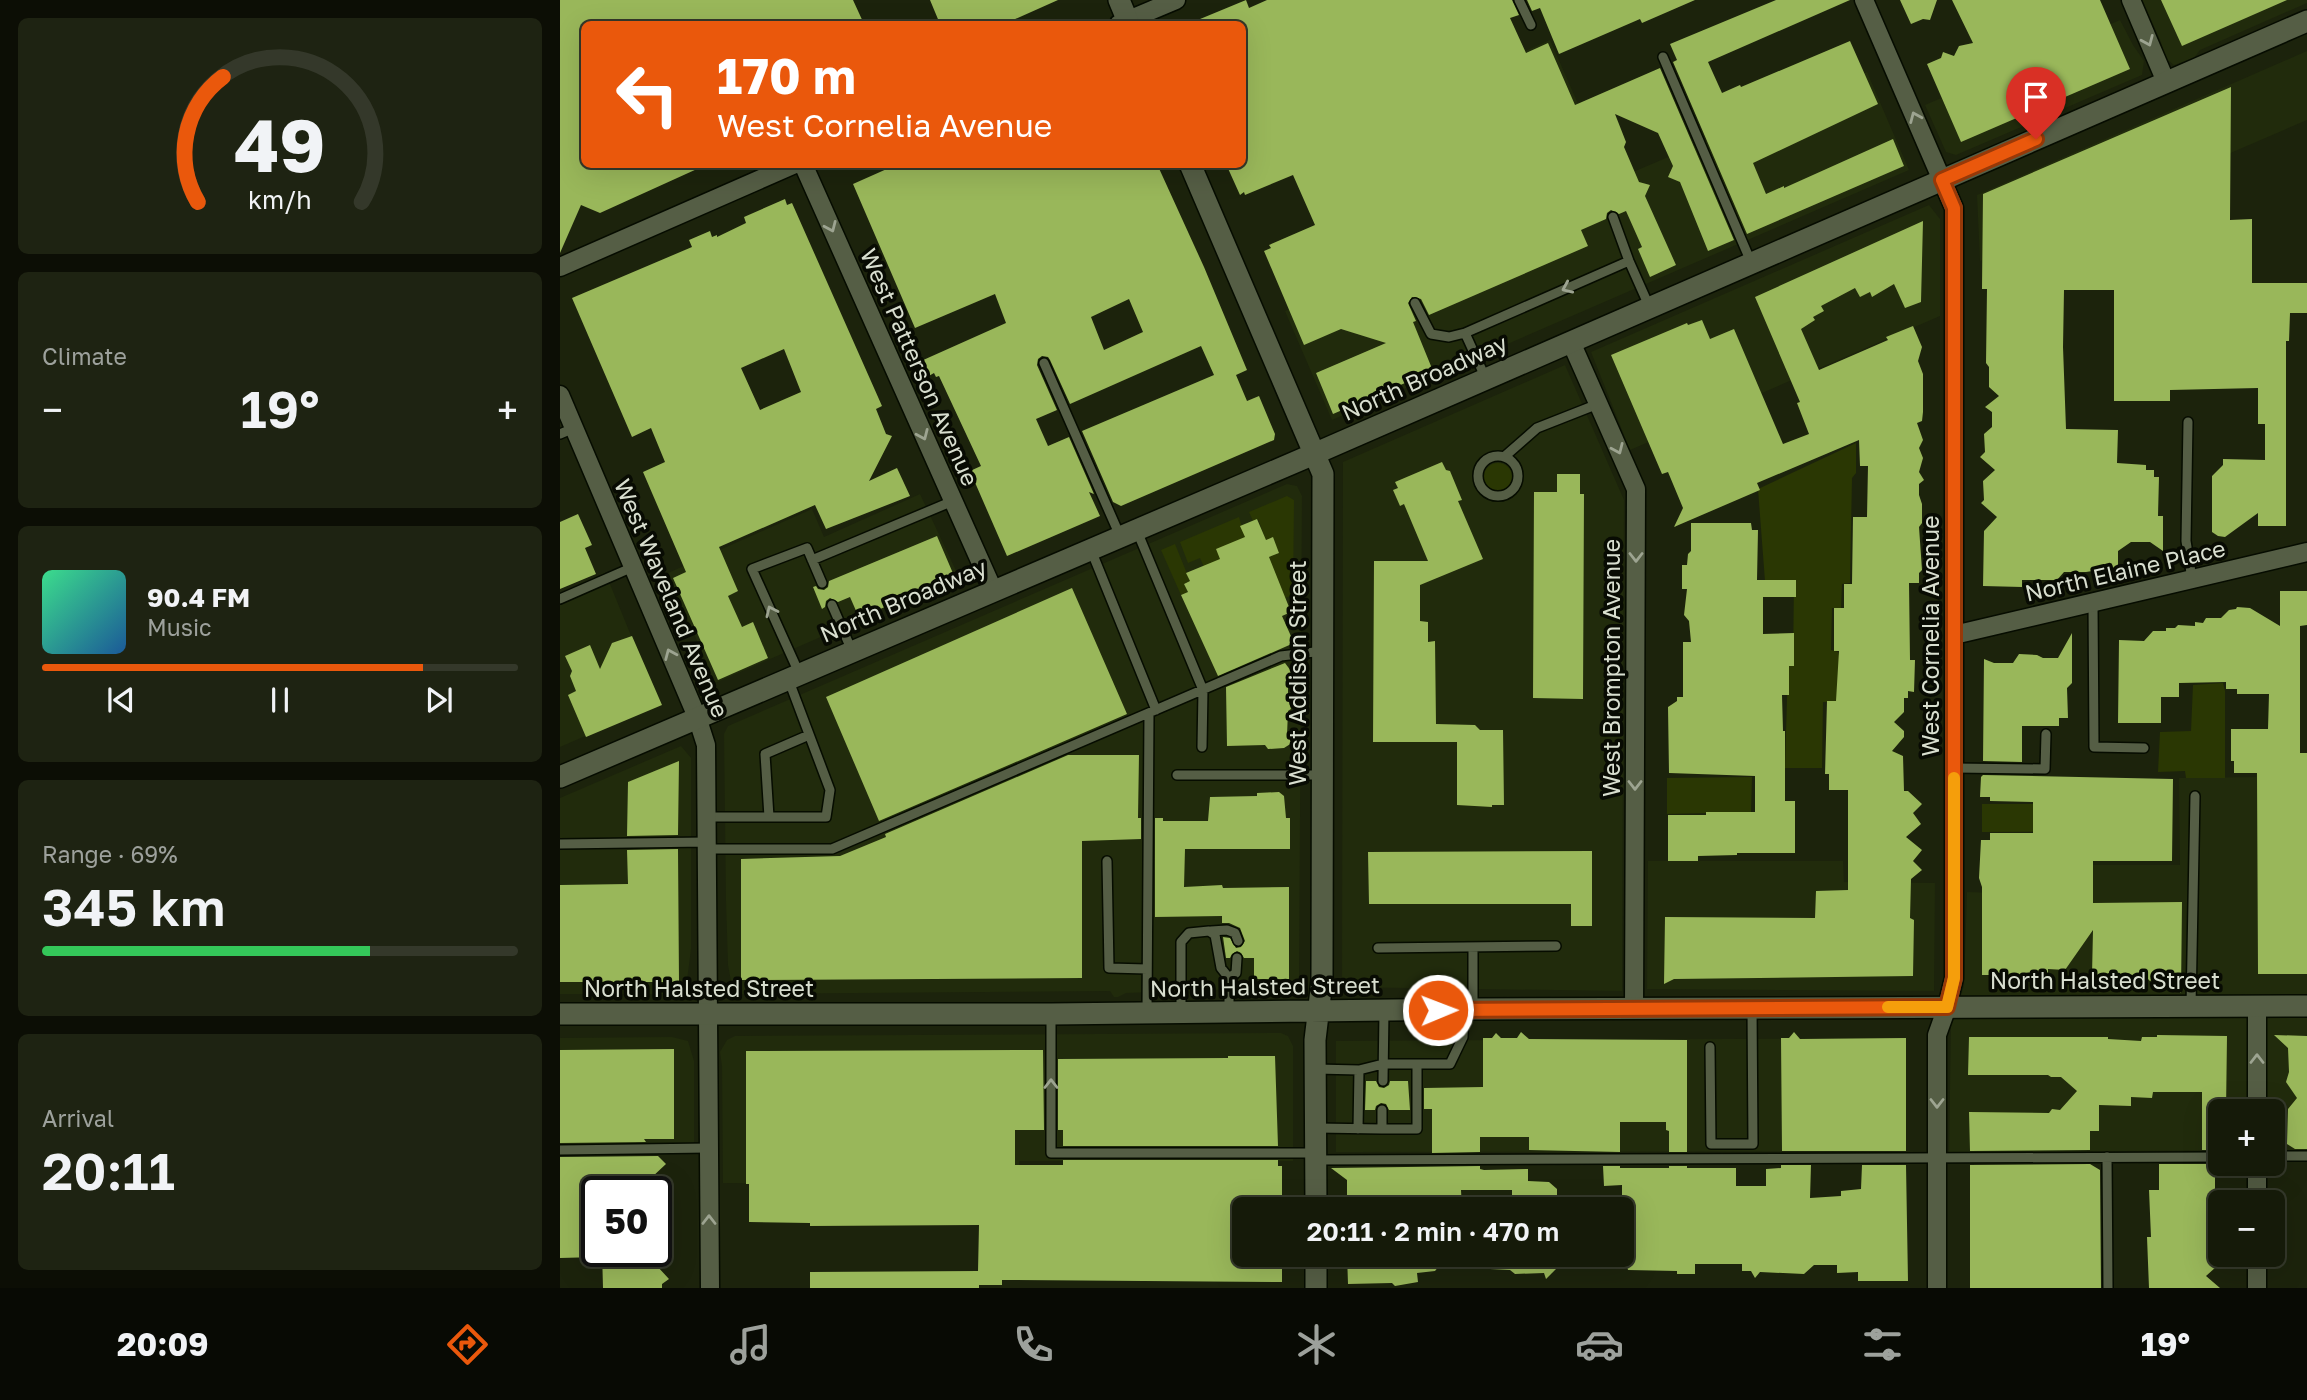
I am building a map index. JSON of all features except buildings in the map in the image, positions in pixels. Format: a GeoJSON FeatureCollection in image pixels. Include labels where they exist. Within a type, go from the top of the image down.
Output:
{"type":"FeatureCollection","features":[{"type":"Feature","properties":{"kind":"main road"},"geometry":{"type":"LineString","coordinates":[[1119,0],[1124,21]]}},
{"type":"Feature","properties":{"kind":"main road","name":"North Broadway"},"geometry":{"type":"LineString","coordinates":[[560,777],[1314,454],[2307,21]]}},
{"type":"Feature","properties":{"kind":"main road","name":"West Addison Street"},"geometry":{"type":"LineString","coordinates":[[1192,168],[1323,474],[1324,775],[1322,981],[1315,1069],[1316,1197]]}},
{"type":"Feature","properties":{"kind":"main road","name":"North Halsted Street"},"geometry":{"type":"LineString","coordinates":[[560,1014],[1051,1014],[1469,1009],[2307,1006]]}},
{"type":"Feature","properties":{"kind":"main road"},"geometry":{"type":"LineString","coordinates":[[1316,1267],[1316,1288]]}},
{"type":"Feature","properties":{"kind":"street"},"geometry":{"type":"LineString","coordinates":[[1129,21],[1175,0]]}},
{"type":"Feature","properties":{"kind":"street","name":"West Cornelia Avenue"},"geometry":{"type":"LineString","coordinates":[[1864,0],[1954,208],[1954,978],[1937,1035],[1937,1288]]}},
{"type":"Feature","properties":{"kind":"street"},"geometry":{"type":"LineString","coordinates":[[2130,0],[2166,82]]}},
{"type":"Feature","properties":{"kind":"street"},"geometry":{"type":"LineString","coordinates":[[560,267],[786,168]]}},
{"type":"Feature","properties":{"kind":"street","name":"West Patterson Avenue"},"geometry":{"type":"LineString","coordinates":[[805,168],[992,590]]}},
{"type":"Feature","properties":{"kind":"street","name":"West Brompton Avenue"},"geometry":{"type":"LineString","coordinates":[[1571,342],[1636,489],[1634,1009]]}},
{"type":"Feature","properties":{"kind":"street","name":"West Waveland Avenue"},"geometry":{"type":"LineString","coordinates":[[560,396],[567,431],[633,567],[697,717],[706,745],[710,1288]]}},
{"type":"Feature","properties":{"kind":"street","name":"North Elaine Place"},"geometry":{"type":"LineString","coordinates":[[1955,635],[2307,552]]}},
{"type":"Feature","properties":{"kind":"street"},"geometry":{"type":"LineString","coordinates":[[2257,1006],[2257,1099]]}},
{"type":"Feature","properties":{"kind":"street"},"geometry":{"type":"LineString","coordinates":[[2257,1267],[2257,1288]]}},
{"type":"Feature","properties":{"kind":"lane"},"geometry":{"type":"LineString","coordinates":[[1519,0],[1531,25]]}},
{"type":"Feature","properties":{"kind":"lane"},"geometry":{"type":"LineString","coordinates":[[1663,57],[1752,263]]}},
{"type":"Feature","properties":{"kind":"lane"},"geometry":{"type":"LineString","coordinates":[[1613,217],[1650,308]]}},
{"type":"Feature","properties":{"kind":"lane"},"geometry":{"type":"LineString","coordinates":[[1415,303],[1431,334],[1448,337],[1465,333],[1629,261]]}},
{"type":"Feature","properties":{"kind":"lane"},"geometry":{"type":"LineString","coordinates":[[1465,333],[1486,379]]}},
{"type":"Feature","properties":{"kind":"lane"},"geometry":{"type":"LineString","coordinates":[[1044,363],[1203,690],[1202,747]]}},
{"type":"Feature","properties":{"kind":"lane"},"geometry":{"type":"LineString","coordinates":[[1504,457],[1537,428],[1598,404]]}},
{"type":"Feature","properties":{"kind":"lane"},"geometry":{"type":"LineString","coordinates":[[2188,422],[2186,541],[2192,579]]}},
{"type":"Feature","properties":{"kind":"lane"},"geometry":{"type":"LineString","coordinates":[[1504,457],[1515,465],[1517,484],[1508,494],[1494,496],[1479,483],[1479,470],[1486,460],[1504,457]]}},
{"type":"Feature","properties":{"kind":"lane"},"geometry":{"type":"LineString","coordinates":[[812,560],[953,501]]}},
{"type":"Feature","properties":{"kind":"lane"},"geometry":{"type":"LineString","coordinates":[[706,817],[826,817],[830,790],[809,735],[794,676],[752,569],[807,548],[822,583]]}},
{"type":"Feature","properties":{"kind":"lane"},"geometry":{"type":"LineString","coordinates":[[1091,549],[1153,711],[1147,1013]]}},
{"type":"Feature","properties":{"kind":"lane"},"geometry":{"type":"LineString","coordinates":[[560,599],[633,567]]}},
{"type":"Feature","properties":{"kind":"lane"},"geometry":{"type":"LineString","coordinates":[[2093,603],[2094,747],[2144,748]]}},
{"type":"Feature","properties":{"kind":"lane"},"geometry":{"type":"LineString","coordinates":[[832,605],[852,651]]}},
{"type":"Feature","properties":{"kind":"lane"},"geometry":{"type":"LineString","coordinates":[[560,845],[706,845],[832,849],[1281,656],[1324,651]]}},
{"type":"Feature","properties":{"kind":"lane"},"geometry":{"type":"LineString","coordinates":[[1954,768],[2045,769],[2046,734]]}},
{"type":"Feature","properties":{"kind":"lane"},"geometry":{"type":"LineString","coordinates":[[769,817],[765,754],[809,735]]}},
{"type":"Feature","properties":{"kind":"lane"},"geometry":{"type":"LineString","coordinates":[[1177,775],[1324,775]]}},
{"type":"Feature","properties":{"kind":"lane"},"geometry":{"type":"LineString","coordinates":[[2192,1006],[2195,796]]}},
{"type":"Feature","properties":{"kind":"lane"},"geometry":{"type":"LineString","coordinates":[[1107,861],[1109,968],[1147,969]]}},
{"type":"Feature","properties":{"kind":"lane"},"geometry":{"type":"LineString","coordinates":[[1209,931],[1216,936],[1221,968],[1229,978],[1229,1012]]}},
{"type":"Feature","properties":{"kind":"lane"},"geometry":{"type":"LineString","coordinates":[[1181,1013],[1181,942],[1189,933],[1209,931],[1232,931],[1238,941]]}},
{"type":"Feature","properties":{"kind":"lane"},"geometry":{"type":"LineString","coordinates":[[1378,948],[1556,946]]}},
{"type":"Feature","properties":{"kind":"lane"},"geometry":{"type":"LineString","coordinates":[[1315,1069],[1359,1070],[1383,1064],[1450,1064],[1463,1037],[1469,1009],[1473,947]]}},
{"type":"Feature","properties":{"kind":"lane"},"geometry":{"type":"LineString","coordinates":[[1229,978],[1236,973],[1237,958]]}},
{"type":"Feature","properties":{"kind":"lane"},"geometry":{"type":"LineString","coordinates":[[1710,1047],[1711,1144],[1753,1144],[1752,1008]]}},
{"type":"Feature","properties":{"kind":"lane"},"geometry":{"type":"LineString","coordinates":[[1383,1081],[1384,1011]]}},
{"type":"Feature","properties":{"kind":"lane"},"geometry":{"type":"LineString","coordinates":[[1051,1014],[1051,1153],[1316,1157],[2208,1157]]}},
{"type":"Feature","properties":{"kind":"lane"},"geometry":{"type":"LineString","coordinates":[[1316,1128],[1416,1129],[1417,1064]]}},
{"type":"Feature","properties":{"kind":"lane"},"geometry":{"type":"LineString","coordinates":[[1358,1129],[1359,1070]]}},
{"type":"Feature","properties":{"kind":"lane"},"geometry":{"type":"LineString","coordinates":[[1382,1110],[1382,1129]]}},
{"type":"Feature","properties":{"kind":"lane"},"geometry":{"type":"LineString","coordinates":[[560,1150],[709,1148]]}},
{"type":"Feature","properties":{"kind":"lane"},"geometry":{"type":"LineString","coordinates":[[2285,1156],[2307,1156]]}},
{"type":"Feature","properties":{"kind":"lane"},"geometry":{"type":"LineString","coordinates":[[2107,1157],[2108,1288]]}},
{"type":"Feature","properties":{"kind":"shaded area"},"geometry":{"type":"Polygon","coordinates":[[[2142,0],[2307,0],[2307,3],[2200,50],[2194,58],[2174,65],[2165,58],[2161,42],[2142,0]]]}},
{"type":"Feature","properties":{"kind":"shaded area"},"geometry":{"type":"Polygon","coordinates":[[[2120,20],[2144,61],[2142,75],[1956,155],[1946,152],[1925,105],[2120,20]]]}},
{"type":"Feature","properties":{"kind":"shaded area"},"geometry":{"type":"Polygon","coordinates":[[[1550,40],[1612,181],[1867,72],[1909,170],[1332,420],[1285,311],[1390,265],[1335,136],[1550,40]]]}},
{"type":"Feature","properties":{"kind":"shaded area"},"geometry":{"type":"Polygon","coordinates":[[[2307,51],[2307,120],[1980,261],[1977,195],[2307,51]]]}},
{"type":"Feature","properties":{"kind":"shaded area"},"geometry":{"type":"Polygon","coordinates":[[[1929,205],[1940,219],[1940,316],[1630,450],[1591,352],[1929,205]]]}},
{"type":"Feature","properties":{"kind":"shaded area"},"geometry":{"type":"Polygon","coordinates":[[[1565,365],[1624,500],[1622,991],[1342,987],[1343,462],[1565,365]]]}},
{"type":"Feature","properties":{"kind":"shaded area"},"geometry":{"type":"Polygon","coordinates":[[[1856,443],[1856,473],[1852,478],[1850,583],[1842,584],[1841,608],[1832,608],[1831,650],[1838,652],[1840,660],[1839,702],[1823,702],[1822,768],[1785,768],[1788,665],[1793,664],[1794,580],[1765,581],[1758,489],[1856,443]]]}},
{"type":"Feature","properties":{"kind":"shaded area"},"geometry":{"type":"Polygon","coordinates":[[[1498,463],[1508,467],[1512,477],[1508,487],[1498,491],[1488,487],[1484,477],[1488,467],[1498,463]]]}},
{"type":"Feature","properties":{"kind":"shaded area"},"geometry":{"type":"Polygon","coordinates":[[[1287,484],[1297,486],[1302,496],[1299,979],[1296,985],[1126,993],[1118,997],[1114,997],[1110,991],[733,992],[728,965],[726,901],[724,734],[728,726],[1287,484]]]}},
{"type":"Feature","properties":{"kind":"shaded area"},"geometry":{"type":"Polygon","coordinates":[[[920,494],[959,577],[715,683],[668,573],[812,509],[824,537],[920,494]]]}},
{"type":"Feature","properties":{"kind":"shaded area"},"geometry":{"type":"Polygon","coordinates":[[[1287,496],[1294,500],[1293,595],[1285,598],[1269,557],[1279,553],[1273,537],[1266,540],[1258,519],[1253,521],[1249,512],[1287,496]]]}},
{"type":"Feature","properties":{"kind":"shaded area"},"geometry":{"type":"Polygon","coordinates":[[[1239,517],[1245,537],[1224,567],[1204,567],[1200,558],[1188,563],[1180,542],[1239,517]]]}},
{"type":"Feature","properties":{"kind":"shaded area"},"geometry":{"type":"Polygon","coordinates":[[[1175,544],[1190,581],[1184,584],[1188,592],[1181,595],[1161,550],[1175,544]]]}},
{"type":"Feature","properties":{"kind":"shaded area"},"geometry":{"type":"Polygon","coordinates":[[[605,572],[659,704],[560,747],[560,593],[605,572]]]}},
{"type":"Feature","properties":{"kind":"shaded area"},"geometry":{"type":"Polygon","coordinates":[[[2223,683],[2225,778],[2186,778],[2185,771],[2158,772],[2160,732],[2191,731],[2193,685],[2223,683]]]}},
{"type":"Feature","properties":{"kind":"shaded area"},"geometry":{"type":"Polygon","coordinates":[[[681,746],[691,758],[691,949],[686,988],[681,994],[560,994],[560,798],[681,746]]]}},
{"type":"Feature","properties":{"kind":"shaded area"},"geometry":{"type":"Polygon","coordinates":[[[2257,753],[2307,753],[2307,1150],[2285,1150],[2285,1099],[2208,1099],[2208,1150],[1949,1153],[1951,1027],[1964,986],[1967,892],[2026,894],[2026,865],[2180,865],[2179,778],[2256,777],[2257,753]]]}},
{"type":"Feature","properties":{"kind":"shaded area"},"geometry":{"type":"Polygon","coordinates":[[[1752,777],[1751,812],[1667,814],[1667,778],[1752,777]]]}},
{"type":"Feature","properties":{"kind":"shaded area"},"geometry":{"type":"Polygon","coordinates":[[[1982,804],[2131,804],[2131,831],[1982,832],[1982,804]]]}},
{"type":"Feature","properties":{"kind":"shaded area"},"geometry":{"type":"Polygon","coordinates":[[[1648,861],[1843,861],[1844,882],[1935,883],[1934,991],[1647,989],[1648,861]]]}},
{"type":"Feature","properties":{"kind":"shaded area"},"geometry":{"type":"Polygon","coordinates":[[[1281,1033],[1288,1036],[1293,1046],[1293,1161],[1019,1161],[1019,1185],[723,1183],[720,1052],[727,1040],[735,1036],[1281,1033]]]}},
{"type":"Feature","properties":{"kind":"shaded area"},"geometry":{"type":"Polygon","coordinates":[[[672,1037],[688,1041],[694,1061],[694,1153],[560,1154],[560,1038],[672,1037]]]}},
{"type":"Feature","properties":{"kind":"shaded area"},"geometry":{"type":"Polygon","coordinates":[[[1906,1038],[1906,1151],[1336,1152],[1336,1041],[1906,1038]]]}},
{"type":"Feature","properties":{"kind":"slow traffic"},"geometry":{"type":"LineString","coordinates":[[1888,1007],[1947,1007],[1954,978],[1954,778]]}},
{"type":"Feature","properties":{"kind":"route"},"geometry":{"type":"LineString","coordinates":[[1438,1010],[1947,1007],[1954,978],[1954,208],[1942,180],[2036,139]]}}]}
